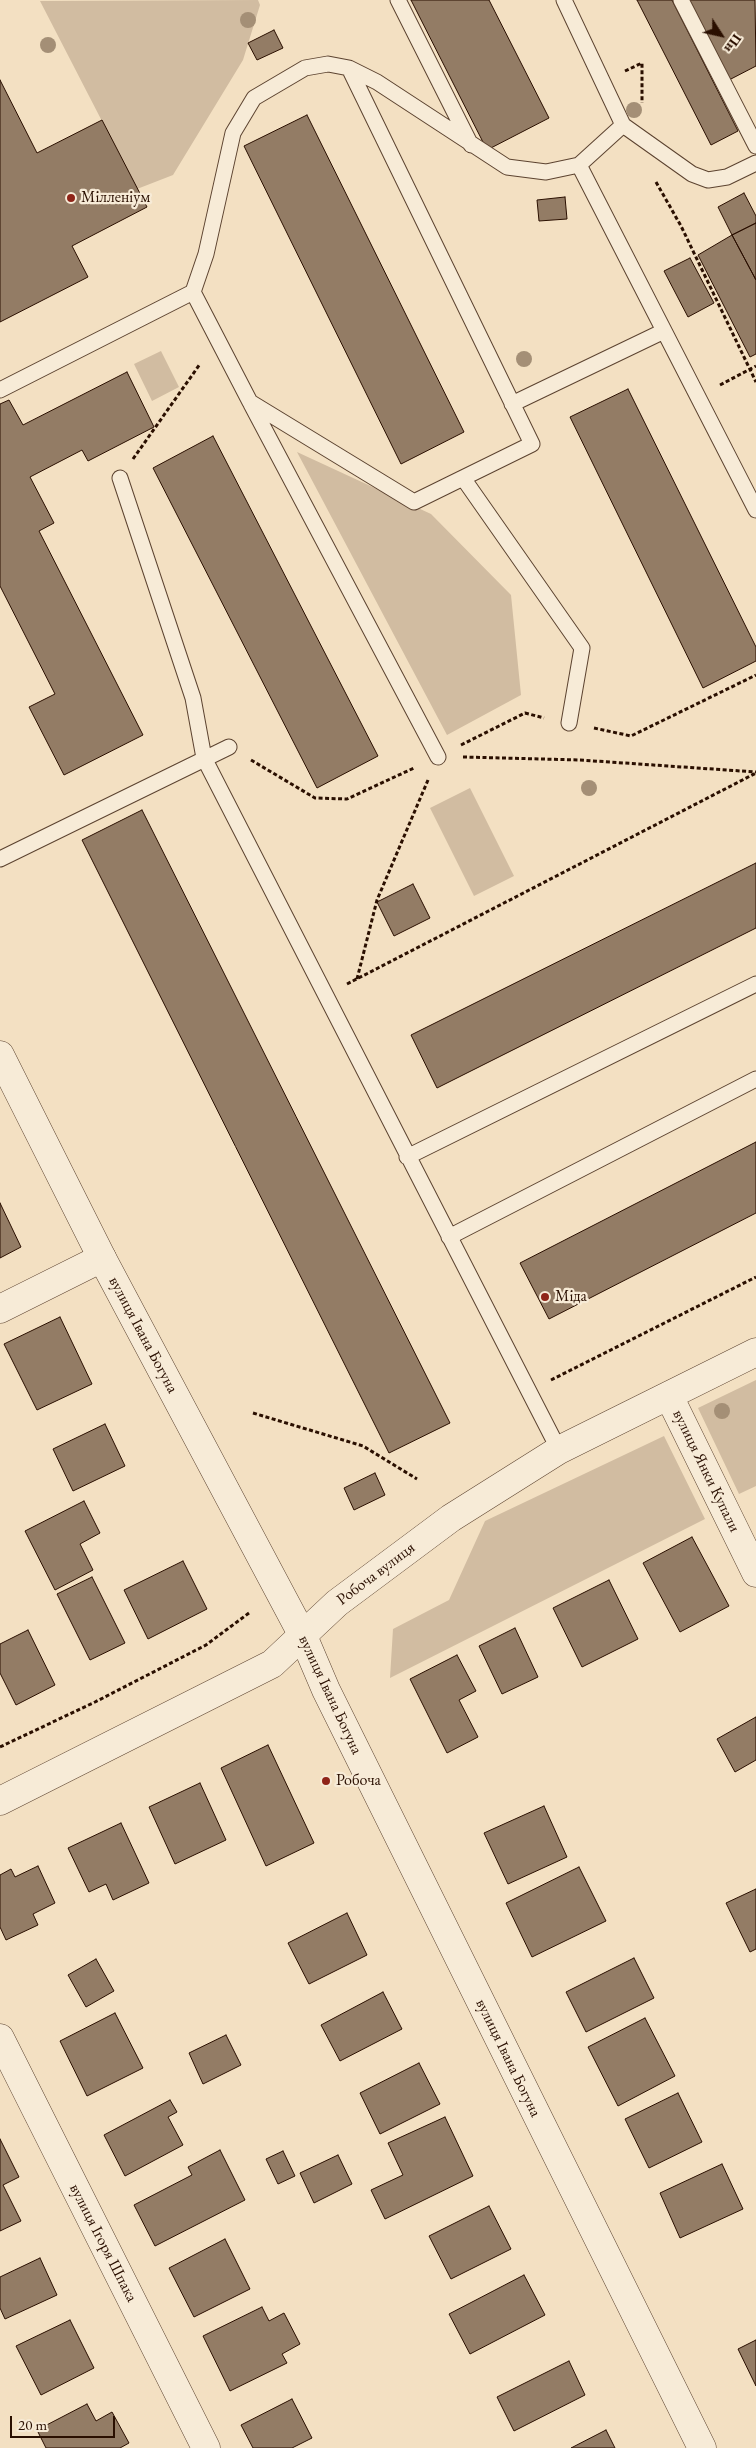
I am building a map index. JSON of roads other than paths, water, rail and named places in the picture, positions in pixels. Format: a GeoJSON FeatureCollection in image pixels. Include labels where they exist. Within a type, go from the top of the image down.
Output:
{"type":"FeatureCollection","features":[{"type":"Feature","properties":{"kind":"street","name":"вулиця Івана Богуна"},"geometry":{"type":"LineString","coordinates":[[0,1055],[102,1258],[304,1636],[326,1690],[702,2448]]}},
{"type":"Feature","properties":{"kind":"street"},"geometry":{"type":"LineString","coordinates":[[0,1309],[102,1258]]}},
{"type":"Feature","properties":{"kind":"street","name":"Робоча вулиця"},"geometry":{"type":"LineString","coordinates":[[0,1801],[272,1664],[337,1603],[450,1518],[559,1450],[756,1352]]}},
{"type":"Feature","properties":{"kind":"street","name":"вулиця Янки Купали"},"geometry":{"type":"LineString","coordinates":[[669,1396],[756,1573]]}},
{"type":"Feature","properties":{"kind":"street","name":"вулиця Ігоря Шпака"},"geometry":{"type":"LineString","coordinates":[[0,2038],[206,2448]]}},
{"type":"Feature","properties":{"kind":"lane"},"geometry":{"type":"LineString","coordinates":[[398,0],[472,146]]}},
{"type":"Feature","properties":{"kind":"lane"},"geometry":{"type":"LineString","coordinates":[[564,0],[623,125],[692,174],[708,180],[727,177],[756,163]]}},
{"type":"Feature","properties":{"kind":"lane"},"geometry":{"type":"LineString","coordinates":[[681,0],[756,146]]}},
{"type":"Feature","properties":{"kind":"lane"},"geometry":{"type":"LineString","coordinates":[[0,390],[193,292],[206,254],[233,133],[254,98],[305,68],[328,64],[349,68],[378,82],[472,146],[507,167],[546,172],[579,165],[623,125]]}},
{"type":"Feature","properties":{"kind":"lane"},"geometry":{"type":"LineString","coordinates":[[250,402],[414,502],[532,444],[349,68]]}},
{"type":"Feature","properties":{"kind":"lane"},"geometry":{"type":"LineString","coordinates":[[579,165],[756,510]]}},
{"type":"Feature","properties":{"kind":"lane"},"geometry":{"type":"LineString","coordinates":[[193,292],[438,757]]}},
{"type":"Feature","properties":{"kind":"lane"},"geometry":{"type":"LineString","coordinates":[[512,404],[664,331]]}},
{"type":"Feature","properties":{"kind":"lane"},"geometry":{"type":"LineString","coordinates":[[120,478],[193,698],[204,758],[324,996],[559,1450]]}},
{"type":"Feature","properties":{"kind":"lane"},"geometry":{"type":"LineString","coordinates":[[464,478],[582,648],[569,723]]}},
{"type":"Feature","properties":{"kind":"lane"},"geometry":{"type":"LineString","coordinates":[[0,859],[229,747]]}},
{"type":"Feature","properties":{"kind":"lane"},"geometry":{"type":"LineString","coordinates":[[407,1156],[756,984]]}},
{"type":"Feature","properties":{"kind":"lane"},"geometry":{"type":"LineString","coordinates":[[448,1237],[756,1079]]}},
{"type":"Feature","properties":{"kind":"place","name":"Мілленіум"},"geometry":{"type":"Point","coordinates":[71,198]}},
{"type":"Feature","properties":{"kind":"place","name":"Міда"},"geometry":{"type":"Point","coordinates":[545,1297]}},
{"type":"Feature","properties":{"kind":"place","name":"Робоча"},"geometry":{"type":"Point","coordinates":[326,1781]}}]}
